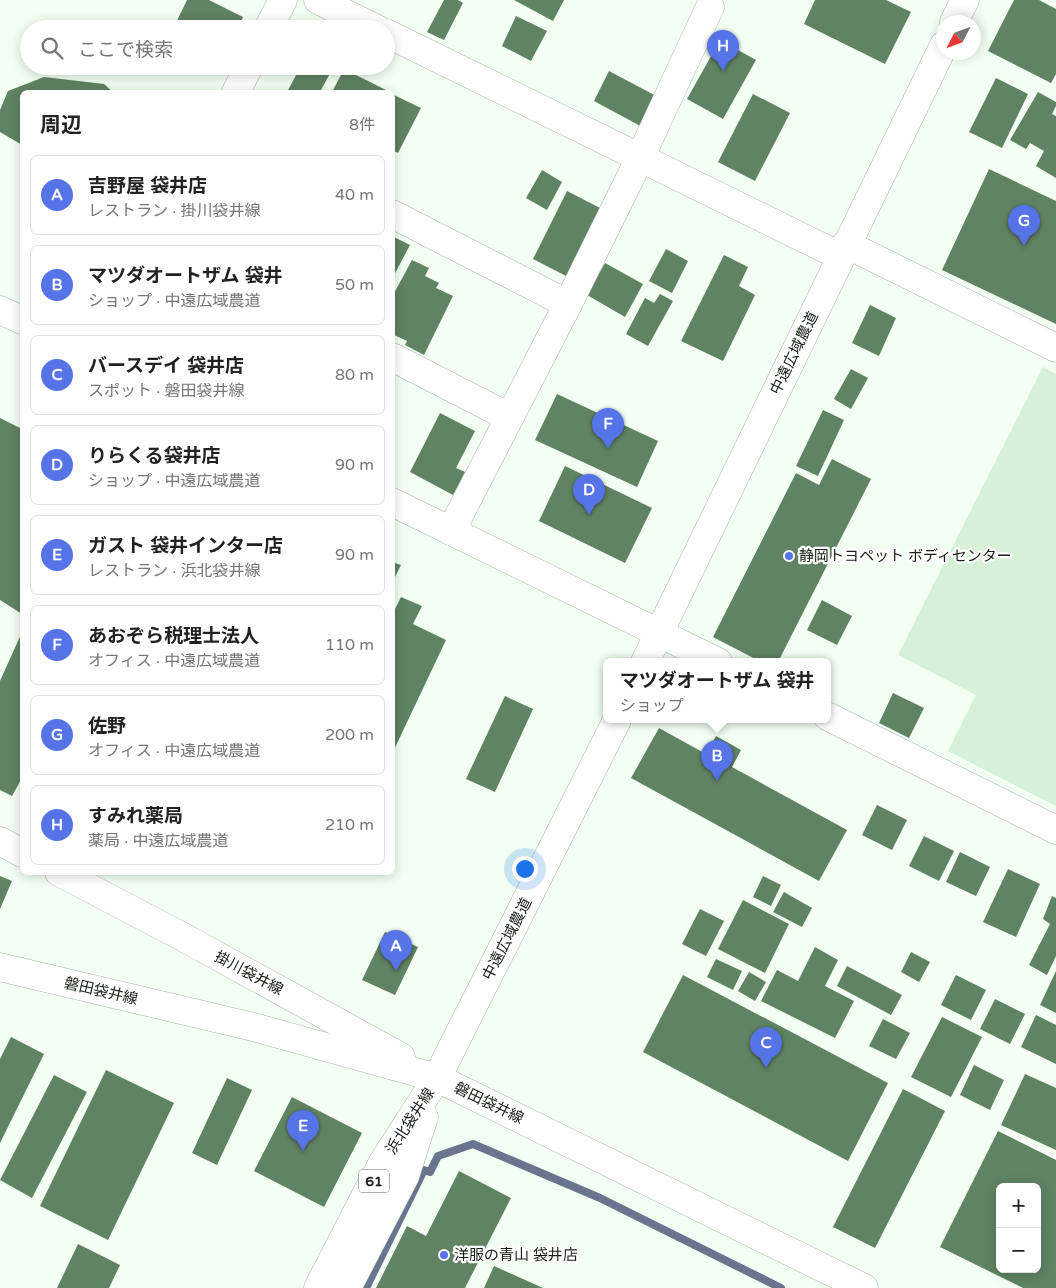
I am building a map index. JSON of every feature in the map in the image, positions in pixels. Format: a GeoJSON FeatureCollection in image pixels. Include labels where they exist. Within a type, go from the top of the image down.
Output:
{"type":"FeatureCollection","features":[{"type":"Feature","properties":{"kind":"street"},"geometry":{"type":"LineString","coordinates":[[273,20],[283,0]]}},
{"type":"Feature","properties":{"kind":"street"},"geometry":{"type":"LineString","coordinates":[[318,0],[359,20]]}},
{"type":"Feature","properties":{"kind":"street"},"geometry":{"type":"LineString","coordinates":[[958,15],[966,0]]}},
{"type":"Feature","properties":{"kind":"street"},"geometry":{"type":"LineString","coordinates":[[451,530],[568,304],[640,158],[706,2]]}},
{"type":"Feature","properties":{"kind":"street"},"geometry":{"type":"LineString","coordinates":[[395,37],[640,158],[1056,348]]}},
{"type":"Feature","properties":{"kind":"street","name":"中遠広域農道"},"geometry":{"type":"LineString","coordinates":[[647,658],[937,60]]}},
{"type":"Feature","properties":{"kind":"street"},"geometry":{"type":"LineString","coordinates":[[237,90],[244,75]]}},
{"type":"Feature","properties":{"kind":"street"},"geometry":{"type":"LineString","coordinates":[[395,216],[568,304]]}},
{"type":"Feature","properties":{"kind":"street"},"geometry":{"type":"LineString","coordinates":[[0,310],[20,319]]}},
{"type":"Feature","properties":{"kind":"street"},"geometry":{"type":"LineString","coordinates":[[395,359],[510,417]]}},
{"type":"Feature","properties":{"kind":"street"},"geometry":{"type":"LineString","coordinates":[[395,503],[710,658]]}},
{"type":"Feature","properties":{"kind":"street"},"geometry":{"type":"LineString","coordinates":[[831,718],[1056,830]]}},
{"type":"Feature","properties":{"kind":"street","name":"中遠広域農道"},"geometry":{"type":"LineString","coordinates":[[437,1078],[614,723]]}},
{"type":"Feature","properties":{"kind":"street"},"geometry":{"type":"LineString","coordinates":[[0,841],[20,852]]}},
{"type":"Feature","properties":{"kind":"street","name":"掛川袋井線"},"geometry":{"type":"LineString","coordinates":[[66,875],[200,946],[437,1078]]}},
{"type":"Feature","properties":{"kind":"street","name":"磐田袋井線"},"geometry":{"type":"LineString","coordinates":[[0,967],[257,1028],[437,1078],[864,1288]]}},
{"type":"Feature","properties":{"kind":"street","name":"浜北袋井線"},"geometry":{"type":"LineString","coordinates":[[318,1288],[383,1162],[437,1078]]}},
{"type":"Feature","properties":{"kind":"street","name":"浜北袋井線"},"geometry":{"type":"LineString","coordinates":[[347,1288],[405,1176],[437,1078]]}},
{"type":"Feature","properties":{"kind":"green space"},"geometry":{"type":"Polygon","coordinates":[[[1043,367],[1056,374],[1056,806],[948,751],[976,695],[898,655],[1043,367]]]}},
{"type":"Feature","properties":{"kind":"building"},"geometry":{"type":"Polygon","coordinates":[[[187,0],[209,0],[243,17],[242,20],[177,20],[187,0]]]}},
{"type":"Feature","properties":{"kind":"building"},"geometry":{"type":"Polygon","coordinates":[[[444,0],[458,0],[463,3],[444,40],[427,32],[444,0]]]}},
{"type":"Feature","properties":{"kind":"building"},"geometry":{"type":"Polygon","coordinates":[[[514,0],[564,0],[553,21],[514,0]]]}},
{"type":"Feature","properties":{"kind":"building"},"geometry":{"type":"Polygon","coordinates":[[[815,0],[886,0],[911,12],[885,64],[804,24],[815,0]]]}},
{"type":"Feature","properties":{"kind":"building"},"geometry":{"type":"Polygon","coordinates":[[[1014,0],[1039,0],[1056,9],[1056,74],[1051,83],[988,51],[1014,0]]]}},
{"type":"Feature","properties":{"kind":"building"},"geometry":{"type":"Polygon","coordinates":[[[516,16],[547,31],[531,61],[502,46],[516,16]]]}},
{"type":"Feature","properties":{"kind":"building"},"geometry":{"type":"Polygon","coordinates":[[[720,40],[756,60],[723,119],[687,99],[720,40]]]}},
{"type":"Feature","properties":{"kind":"building"},"geometry":{"type":"Polygon","coordinates":[[[609,71],[660,98],[644,128],[594,101],[609,71]]]}},
{"type":"Feature","properties":{"kind":"building"},"geometry":{"type":"Polygon","coordinates":[[[296,75],[329,75],[321,90],[288,90],[296,75]]]}},
{"type":"Feature","properties":{"kind":"building"},"geometry":{"type":"Polygon","coordinates":[[[341,75],[356,75],[386,90],[333,90],[341,75]]]}},
{"type":"Feature","properties":{"kind":"building"},"geometry":{"type":"Polygon","coordinates":[[[44,77],[104,84],[111,90],[20,90],[20,144],[0,132],[0,110],[8,91],[44,77]]]}},
{"type":"Feature","properties":{"kind":"building"},"geometry":{"type":"Polygon","coordinates":[[[996,78],[1028,94],[1002,148],[969,132],[996,78]]]}},
{"type":"Feature","properties":{"kind":"building"},"geometry":{"type":"Polygon","coordinates":[[[1038,92],[1056,102],[1052,114],[1056,116],[1056,178],[1036,166],[1044,151],[1030,143],[1026,149],[1010,140],[1038,92]]]}},
{"type":"Feature","properties":{"kind":"building"},"geometry":{"type":"Polygon","coordinates":[[[753,94],[790,113],[755,181],[718,162],[753,94]]]}},
{"type":"Feature","properties":{"kind":"building"},"geometry":{"type":"Polygon","coordinates":[[[395,95],[421,108],[398,153],[395,152],[395,95]]]}},
{"type":"Feature","properties":{"kind":"building"},"geometry":{"type":"Polygon","coordinates":[[[989,169],[1056,201],[1056,324],[942,270],[989,169]]]}},
{"type":"Feature","properties":{"kind":"building"},"geometry":{"type":"Polygon","coordinates":[[[542,170],[562,182],[547,210],[526,198],[542,170]]]}},
{"type":"Feature","properties":{"kind":"building"},"geometry":{"type":"Polygon","coordinates":[[[567,191],[604,210],[570,278],[533,259],[567,191]]]}},
{"type":"Feature","properties":{"kind":"building"},"geometry":{"type":"Polygon","coordinates":[[[395,238],[410,245],[395,273],[395,238]]]}},
{"type":"Feature","properties":{"kind":"building"},"geometry":{"type":"Polygon","coordinates":[[[666,249],[688,261],[672,293],[649,281],[666,249]]]}},
{"type":"Feature","properties":{"kind":"building"},"geometry":{"type":"Polygon","coordinates":[[[724,255],[748,267],[739,286],[755,295],[723,361],[681,341],[724,255]]]}},
{"type":"Feature","properties":{"kind":"building"},"geometry":{"type":"Polygon","coordinates":[[[412,260],[429,268],[425,276],[439,283],[436,288],[453,296],[424,355],[405,345],[407,341],[395,335],[395,291],[412,260]]]}},
{"type":"Feature","properties":{"kind":"building"},"geometry":{"type":"Polygon","coordinates":[[[605,263],[643,284],[625,317],[587,295],[605,263]]]}},
{"type":"Feature","properties":{"kind":"building"},"geometry":{"type":"Polygon","coordinates":[[[660,294],[673,301],[648,346],[626,334],[645,298],[654,303],[660,294]]]}},
{"type":"Feature","properties":{"kind":"building"},"geometry":{"type":"Polygon","coordinates":[[[870,305],[896,318],[879,356],[852,343],[870,305]]]}},
{"type":"Feature","properties":{"kind":"building"},"geometry":{"type":"Polygon","coordinates":[[[851,369],[868,378],[851,409],[834,399],[851,369]]]}},
{"type":"Feature","properties":{"kind":"building"},"geometry":{"type":"Polygon","coordinates":[[[557,394],[658,441],[637,487],[535,440],[557,394]]]}},
{"type":"Feature","properties":{"kind":"building"},"geometry":{"type":"Polygon","coordinates":[[[823,410],[844,420],[818,476],[796,466],[823,410]]]}},
{"type":"Feature","properties":{"kind":"building"},"geometry":{"type":"Polygon","coordinates":[[[440,413],[475,431],[456,468],[465,472],[453,495],[410,472],[440,413]]]}},
{"type":"Feature","properties":{"kind":"building"},"geometry":{"type":"Polygon","coordinates":[[[0,418],[20,428],[20,613],[0,600],[0,418]]]}},
{"type":"Feature","properties":{"kind":"building"},"geometry":{"type":"Polygon","coordinates":[[[832,459],[871,479],[780,658],[753,658],[713,637],[796,473],[819,485],[832,459]]]}},
{"type":"Feature","properties":{"kind":"building"},"geometry":{"type":"Polygon","coordinates":[[[565,466],[652,508],[625,563],[539,521],[565,466]]]}},
{"type":"Feature","properties":{"kind":"building"},"geometry":{"type":"Polygon","coordinates":[[[395,563],[401,565],[395,577],[395,563]]]}},
{"type":"Feature","properties":{"kind":"building"},"geometry":{"type":"Polygon","coordinates":[[[401,597],[422,606],[413,624],[446,640],[395,748],[395,609],[401,597]]]}},
{"type":"Feature","properties":{"kind":"building"},"geometry":{"type":"Polygon","coordinates":[[[822,600],[852,616],[837,645],[807,630],[822,600]]]}},
{"type":"Feature","properties":{"kind":"building"},"geometry":{"type":"Polygon","coordinates":[[[20,636],[20,782],[12,796],[0,790],[0,681],[20,636]]]}},
{"type":"Feature","properties":{"kind":"building"},"geometry":{"type":"Polygon","coordinates":[[[893,693],[924,708],[909,738],[879,723],[893,693]]]}},
{"type":"Feature","properties":{"kind":"building"},"geometry":{"type":"Polygon","coordinates":[[[505,696],[533,709],[495,792],[466,779],[505,696]]]}},
{"type":"Feature","properties":{"kind":"building"},"geometry":{"type":"Polygon","coordinates":[[[659,728],[706,754],[716,736],[741,750],[732,767],[847,830],[819,881],[631,778],[659,728]]]}},
{"type":"Feature","properties":{"kind":"building"},"geometry":{"type":"Polygon","coordinates":[[[877,805],[907,820],[892,850],[862,835],[877,805]]]}},
{"type":"Feature","properties":{"kind":"building"},"geometry":{"type":"Polygon","coordinates":[[[924,836],[954,851],[939,881],[909,866],[924,836]]]}},
{"type":"Feature","properties":{"kind":"building"},"geometry":{"type":"Polygon","coordinates":[[[960,852],[990,867],[976,896],[946,882],[960,852]]]}},
{"type":"Feature","properties":{"kind":"building"},"geometry":{"type":"Polygon","coordinates":[[[1008,869],[1040,884],[1016,937],[983,922],[1008,869]]]}},
{"type":"Feature","properties":{"kind":"building"},"geometry":{"type":"Polygon","coordinates":[[[0,876],[12,881],[0,909],[0,876]]]}},
{"type":"Feature","properties":{"kind":"building"},"geometry":{"type":"Polygon","coordinates":[[[763,876],[781,885],[771,906],[753,897],[763,876]]]}},
{"type":"Feature","properties":{"kind":"building"},"geometry":{"type":"Polygon","coordinates":[[[784,892],[812,908],[802,927],[773,912],[784,892]]]}},
{"type":"Feature","properties":{"kind":"building"},"geometry":{"type":"Polygon","coordinates":[[[1052,896],[1056,898],[1056,956],[1047,975],[1029,965],[1050,924],[1043,919],[1052,896]]]}},
{"type":"Feature","properties":{"kind":"building"},"geometry":{"type":"Polygon","coordinates":[[[743,900],[789,924],[765,973],[718,949],[743,900]]]}},
{"type":"Feature","properties":{"kind":"building"},"geometry":{"type":"Polygon","coordinates":[[[700,909],[724,921],[706,956],[682,944],[700,909]]]}},
{"type":"Feature","properties":{"kind":"building"},"geometry":{"type":"Polygon","coordinates":[[[385,932],[418,947],[395,995],[362,980],[385,932]]]}},
{"type":"Feature","properties":{"kind":"building"},"geometry":{"type":"Polygon","coordinates":[[[815,947],[838,960],[825,986],[854,1001],[835,1038],[761,1001],[777,970],[798,981],[815,947]]]}},
{"type":"Feature","properties":{"kind":"building"},"geometry":{"type":"Polygon","coordinates":[[[911,952],[930,962],[919,982],[901,972],[911,952]]]}},
{"type":"Feature","properties":{"kind":"building"},"geometry":{"type":"Polygon","coordinates":[[[716,959],[742,971],[733,990],[707,977],[716,959]]]}},
{"type":"Feature","properties":{"kind":"building"},"geometry":{"type":"Polygon","coordinates":[[[847,966],[902,995],[891,1015],[837,986],[847,966]]]}},
{"type":"Feature","properties":{"kind":"building"},"geometry":{"type":"Polygon","coordinates":[[[1056,971],[1056,1013],[1040,1005],[1056,971]]]}},
{"type":"Feature","properties":{"kind":"building"},"geometry":{"type":"Polygon","coordinates":[[[749,972],[766,982],[755,1001],[738,991],[749,972]]]}},
{"type":"Feature","properties":{"kind":"building"},"geometry":{"type":"Polygon","coordinates":[[[683,975],[888,1083],[848,1161],[643,1052],[683,975]]]}},
{"type":"Feature","properties":{"kind":"building"},"geometry":{"type":"Polygon","coordinates":[[[956,975],[986,990],[971,1020],[941,1005],[956,975]]]}},
{"type":"Feature","properties":{"kind":"building"},"geometry":{"type":"Polygon","coordinates":[[[995,999],[1025,1014],[1010,1044],[980,1029],[995,999]]]}},
{"type":"Feature","properties":{"kind":"building"},"geometry":{"type":"Polygon","coordinates":[[[1036,1015],[1056,1025],[1056,1064],[1021,1047],[1036,1015]]]}},
{"type":"Feature","properties":{"kind":"building"},"geometry":{"type":"Polygon","coordinates":[[[942,1017],[982,1037],[951,1097],[911,1077],[942,1017]]]}},
{"type":"Feature","properties":{"kind":"building"},"geometry":{"type":"Polygon","coordinates":[[[883,1019],[910,1033],[896,1059],[869,1046],[883,1019]]]}},
{"type":"Feature","properties":{"kind":"building"},"geometry":{"type":"Polygon","coordinates":[[[11,1037],[44,1054],[0,1143],[0,1059],[11,1037]]]}},
{"type":"Feature","properties":{"kind":"building"},"geometry":{"type":"Polygon","coordinates":[[[974,1065],[1004,1080],[990,1110],[960,1095],[974,1065]]]}},
{"type":"Feature","properties":{"kind":"building"},"geometry":{"type":"Polygon","coordinates":[[[106,1070],[174,1103],[108,1240],[40,1206],[106,1070]]]}},
{"type":"Feature","properties":{"kind":"building"},"geometry":{"type":"Polygon","coordinates":[[[1025,1074],[1056,1088],[1056,1150],[1001,1125],[1025,1074]]]}},
{"type":"Feature","properties":{"kind":"building"},"geometry":{"type":"Polygon","coordinates":[[[54,1075],[87,1092],[32,1198],[0,1180],[54,1075]]]}},
{"type":"Feature","properties":{"kind":"building"},"geometry":{"type":"Polygon","coordinates":[[[227,1078],[252,1090],[217,1165],[192,1153],[227,1078]]]}},
{"type":"Feature","properties":{"kind":"building"},"geometry":{"type":"Polygon","coordinates":[[[903,1089],[945,1111],[875,1248],[833,1227],[903,1089]]]}},
{"type":"Feature","properties":{"kind":"building"},"geometry":{"type":"Polygon","coordinates":[[[292,1097],[362,1133],[324,1207],[254,1171],[292,1097]]]}},
{"type":"Feature","properties":{"kind":"building"},"geometry":{"type":"Polygon","coordinates":[[[998,1131],[1056,1160],[1056,1288],[1023,1288],[940,1247],[998,1131]]]}},
{"type":"Feature","properties":{"kind":"building"},"geometry":{"type":"Polygon","coordinates":[[[459,1171],[511,1198],[465,1288],[376,1288],[407,1226],[426,1236],[459,1171]]]}},
{"type":"Feature","properties":{"kind":"building"},"geometry":{"type":"Polygon","coordinates":[[[78,1244],[120,1265],[109,1288],[57,1288],[78,1244]]]}},
{"type":"Feature","properties":{"kind":"building"},"geometry":{"type":"Polygon","coordinates":[[[494,1266],[543,1288],[484,1288],[494,1266]]]}},
{"type":"Feature","properties":{"kind":"waterway"},"geometry":{"type":"LineString","coordinates":[[366,1288],[424,1170],[430,1172],[438,1156],[473,1144],[600,1198],[781,1288]]}},
{"type":"Feature","properties":{"kind":"place","name":"すみれ薬局"},"geometry":{"type":"Point","coordinates":[723,71]}},
{"type":"Feature","properties":{"kind":"place","name":"佐野"},"geometry":{"type":"Point","coordinates":[1024,246]}},
{"type":"Feature","properties":{"kind":"place","name":"あおぞら税理士法人"},"geometry":{"type":"Point","coordinates":[608,449]}},
{"type":"Feature","properties":{"kind":"place","name":"りらくる袋井店"},"geometry":{"type":"Point","coordinates":[589,515]}},
{"type":"Feature","properties":{"kind":"place","name":"静岡トヨペット ボディセンター"},"geometry":{"type":"Point","coordinates":[789,556]}},
{"type":"Feature","properties":{"kind":"place","name":"マツダオートザム 袋井"},"geometry":{"type":"Point","coordinates":[717,781]}},
{"type":"Feature","properties":{"kind":"place","name":"吉野屋 袋井店"},"geometry":{"type":"Point","coordinates":[396,971]}},
{"type":"Feature","properties":{"kind":"place","name":"バースデイ 袋井店"},"geometry":{"type":"Point","coordinates":[766,1068]}},
{"type":"Feature","properties":{"kind":"place","name":"ガスト 袋井インター店"},"geometry":{"type":"Point","coordinates":[303,1151]}},
{"type":"Feature","properties":{"kind":"place","name":"洋服の青山 袋井店"},"geometry":{"type":"Point","coordinates":[444,1255]}}]}
